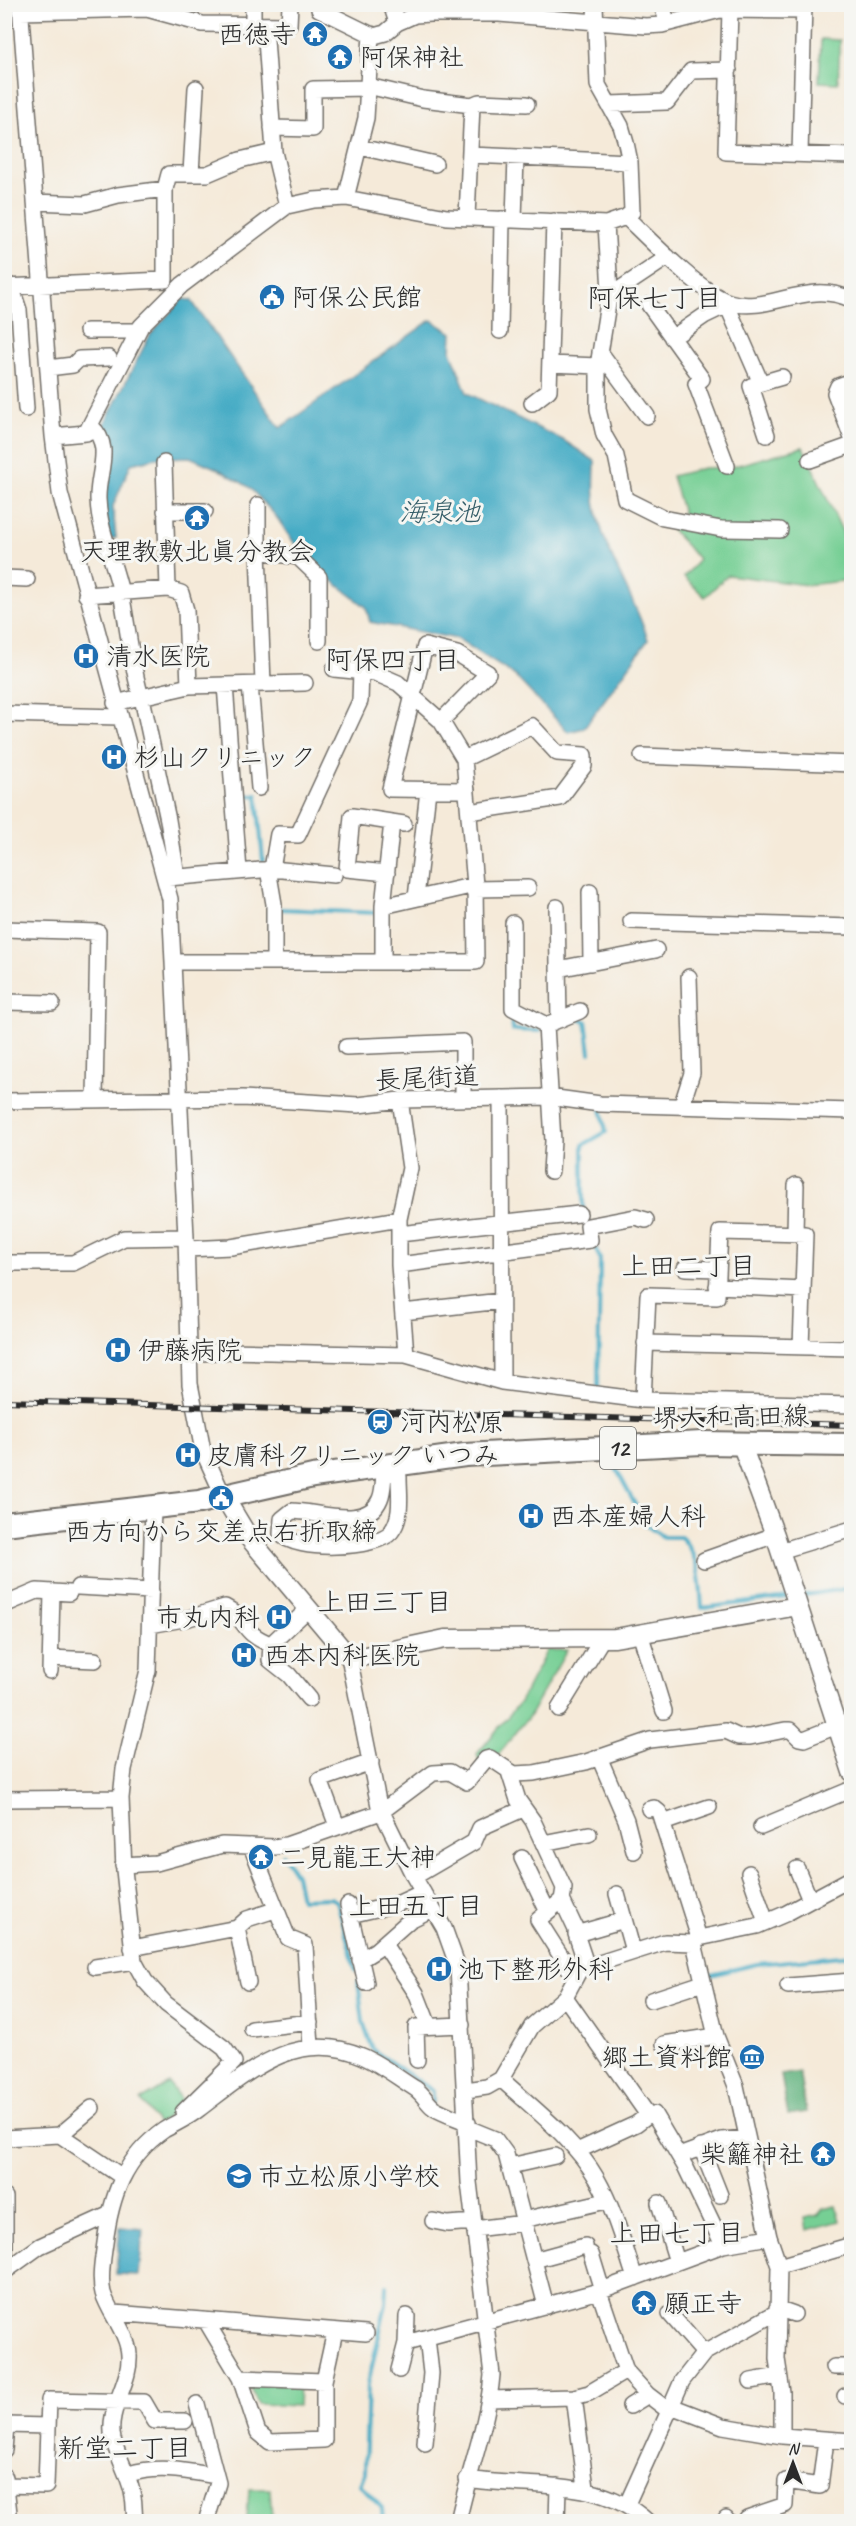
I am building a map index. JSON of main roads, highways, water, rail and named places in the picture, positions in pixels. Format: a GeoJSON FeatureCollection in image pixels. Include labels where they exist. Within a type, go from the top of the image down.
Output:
{"type":"FeatureCollection","features":[{"type":"Feature","properties":{"kind":"main road","name":"堺大和高田線"},"geometry":{"type":"LineString","coordinates":[[4,1524],[153,1509],[199,1502],[313,1476],[488,1453],[741,1443],[852,1445]]}},
{"type":"Feature","properties":{"kind":"water","name":"海泉池"},"geometry":{"type":"Polygon","coordinates":[[[182,299],[191,300],[280,428],[431,320],[452,333],[451,351],[467,393],[563,440],[595,461],[595,496],[600,524],[612,558],[648,640],[584,728],[568,732],[514,675],[458,639],[370,622],[366,607],[306,560],[275,515],[249,487],[220,470],[190,457],[156,458],[131,464],[113,506],[116,538],[110,539],[101,500],[107,449],[103,426],[150,335],[182,299]]]}},
{"type":"Feature","properties":{"kind":"water"},"geometry":{"type":"Polygon","coordinates":[[[120,2227],[143,2229],[139,2275],[116,2274],[120,2227]]]}},
{"type":"Feature","properties":{"kind":"waterway"},"geometry":{"type":"LineString","coordinates":[[240,794],[240,796],[257,795],[263,861]]}},
{"type":"Feature","properties":{"kind":"waterway"},"geometry":{"type":"LineString","coordinates":[[280,909],[378,913]]}},
{"type":"Feature","properties":{"kind":"waterway"},"geometry":{"type":"LineString","coordinates":[[511,1014],[513,1030],[540,1031]]}},
{"type":"Feature","properties":{"kind":"waterway"},"geometry":{"type":"LineString","coordinates":[[578,1018],[586,1021],[590,1053]]}},
{"type":"Feature","properties":{"kind":"waterway"},"geometry":{"type":"LineString","coordinates":[[583,1210],[583,1145],[606,1132],[601,1109]]}},
{"type":"Feature","properties":{"kind":"waterway"},"geometry":{"type":"LineString","coordinates":[[593,1243],[600,1259],[598,1388]]}},
{"type":"Feature","properties":{"kind":"waterway"},"geometry":{"type":"LineString","coordinates":[[612,1461],[646,1525],[663,1537],[681,1537],[692,1553],[698,1570],[702,1608],[788,1597]]}},
{"type":"Feature","properties":{"kind":"waterway"},"geometry":{"type":"LineString","coordinates":[[799,1596],[852,1588]]}},
{"type":"Feature","properties":{"kind":"waterway"},"geometry":{"type":"LineString","coordinates":[[283,1855],[296,1875],[301,1899],[331,1898],[337,1902],[356,1971]]}},
{"type":"Feature","properties":{"kind":"waterway"},"geometry":{"type":"LineString","coordinates":[[711,1975],[757,1964],[852,1955]]}},
{"type":"Feature","properties":{"kind":"waterway"},"geometry":{"type":"LineString","coordinates":[[358,1981],[363,2022],[373,2050],[433,2091],[433,2102]]}},
{"type":"Feature","properties":{"kind":"waterway"},"geometry":{"type":"LineString","coordinates":[[383,2522],[382,2508],[360,2485],[365,2472],[368,2384],[386,2304],[387,2286]]}},
{"type":"Feature","properties":{"kind":"railway"},"geometry":{"type":"LineString","coordinates":[[4,1401],[852,1425]]}},
{"type":"Feature","properties":{"kind":"place","name":"西徳寺"},"geometry":{"type":"Point","coordinates":[315,34]}},
{"type":"Feature","properties":{"kind":"place","name":"阿保神社"},"geometry":{"type":"Point","coordinates":[340,57]}},
{"type":"Feature","properties":{"kind":"place","name":"阿保公民館"},"geometry":{"type":"Point","coordinates":[272,297]}},
{"type":"Feature","properties":{"kind":"place","name":"天理教敷北眞分教会"},"geometry":{"type":"Point","coordinates":[197,518]}},
{"type":"Feature","properties":{"kind":"place","name":"清水医院"},"geometry":{"type":"Point","coordinates":[86,656]}},
{"type":"Feature","properties":{"kind":"place","name":"杉山クリニック"},"geometry":{"type":"Point","coordinates":[114,757]}},
{"type":"Feature","properties":{"kind":"place","name":"伊藤病院"},"geometry":{"type":"Point","coordinates":[118,1350]}},
{"type":"Feature","properties":{"kind":"place","name":"河内松原"},"geometry":{"type":"Point","coordinates":[380,1422]}},
{"type":"Feature","properties":{"kind":"place","name":"皮膚科クリニック いつみ"},"geometry":{"type":"Point","coordinates":[188,1455]}},
{"type":"Feature","properties":{"kind":"place","name":"西方向から交差点右折取締"},"geometry":{"type":"Point","coordinates":[221,1498]}},
{"type":"Feature","properties":{"kind":"place","name":"西本産婦人科"},"geometry":{"type":"Point","coordinates":[531,1516]}},
{"type":"Feature","properties":{"kind":"place","name":"市丸内科"},"geometry":{"type":"Point","coordinates":[279,1617]}},
{"type":"Feature","properties":{"kind":"place","name":"西本内科医院"},"geometry":{"type":"Point","coordinates":[244,1655]}},
{"type":"Feature","properties":{"kind":"place","name":"二見龍王大神"},"geometry":{"type":"Point","coordinates":[261,1857]}},
{"type":"Feature","properties":{"kind":"place","name":"池下整形外科"},"geometry":{"type":"Point","coordinates":[439,1969]}},
{"type":"Feature","properties":{"kind":"place","name":"郷土資料館"},"geometry":{"type":"Point","coordinates":[752,2057]}},
{"type":"Feature","properties":{"kind":"place","name":"柴籬神社"},"geometry":{"type":"Point","coordinates":[823,2154]}},
{"type":"Feature","properties":{"kind":"place","name":"市立松原小学校"},"geometry":{"type":"Point","coordinates":[239,2176]}},
{"type":"Feature","properties":{"kind":"place","name":"願正寺"},"geometry":{"type":"Point","coordinates":[644,2303]}},
{"type":"Feature","properties":{"kind":"district","name":"阿保七丁目"},"geometry":{"type":"Point","coordinates":[655,298]}},
{"type":"Feature","properties":{"kind":"district","name":"阿保四丁目"},"geometry":{"type":"Point","coordinates":[393,660]}},
{"type":"Feature","properties":{"kind":"district","name":"上田二丁目"},"geometry":{"type":"Point","coordinates":[689,1266]}},
{"type":"Feature","properties":{"kind":"district","name":"上田三丁目"},"geometry":{"type":"Point","coordinates":[385,1602]}},
{"type":"Feature","properties":{"kind":"district","name":"上田五丁目"},"geometry":{"type":"Point","coordinates":[416,1906]}},
{"type":"Feature","properties":{"kind":"district","name":"上田七丁目"},"geometry":{"type":"Point","coordinates":[677,2233]}},
{"type":"Feature","properties":{"kind":"district","name":"新堂二丁目"},"geometry":{"type":"Point","coordinates":[125,2448]}}]}
